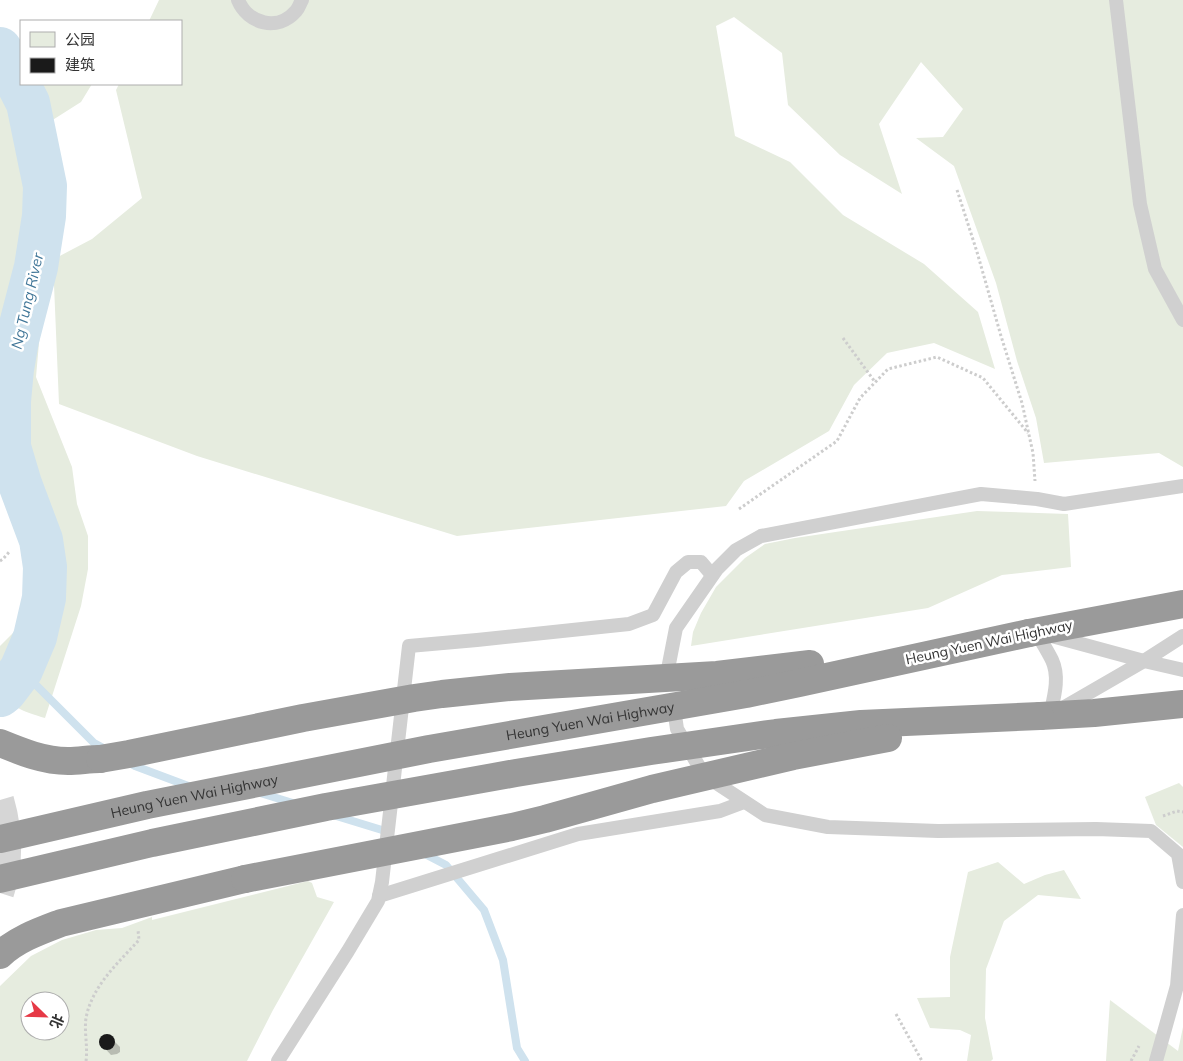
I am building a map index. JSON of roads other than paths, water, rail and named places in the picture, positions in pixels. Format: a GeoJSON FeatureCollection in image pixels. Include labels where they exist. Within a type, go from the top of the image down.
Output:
{"type":"FeatureCollection","features":[{"type":"Feature","properties":{"kind":"highway","name":"Heung Yuen Wai Highway"},"geometry":{"type":"LineString","coordinates":[[0,839],[156,803],[429,749],[790,685],[1032,632],[1183,604]]}},
{"type":"Feature","properties":{"kind":"highway"},"geometry":{"type":"LineString","coordinates":[[1,743],[24,753],[47,759],[67,761],[100,758],[129,754],[303,718],[423,697],[510,687],[717,675],[795,666],[1032,632]]}},
{"type":"Feature","properties":{"kind":"highway"},"geometry":{"type":"LineString","coordinates":[[0,879],[152,843],[326,807],[641,752],[776,733],[861,724],[1094,713],[1183,704]]}},
{"type":"Feature","properties":{"kind":"highway"},"geometry":{"type":"LineString","coordinates":[[0,954],[23,939],[61,923],[245,879],[512,827],[652,789],[793,756],[884,738],[1045,716]]}},
{"type":"Feature","properties":{"kind":"lane"},"geometry":{"type":"LineString","coordinates":[[238,0],[241,7],[250,17],[273,24],[285,20],[296,11],[302,0]]}},
{"type":"Feature","properties":{"kind":"lane"},"geometry":{"type":"LineString","coordinates":[[1116,0],[1140,204],[1154,269],[1183,320]]}},
{"type":"Feature","properties":{"kind":"lane"},"geometry":{"type":"LineString","coordinates":[[1183,486],[1064,504],[1037,499],[980,494],[760,536],[736,550],[717,568],[676,628],[668,668],[677,729],[704,775],[765,815],[828,827],[938,831],[1151,831],[1178,854],[1183,882]]}},
{"type":"Feature","properties":{"kind":"lane"},"geometry":{"type":"LineString","coordinates":[[278,1061],[378,901],[382,882],[409,646],[629,624],[653,616],[676,572],[688,562],[701,562],[712,576]]}},
{"type":"Feature","properties":{"kind":"lane"},"geometry":{"type":"LineString","coordinates":[[1032,632],[1183,670]]}},
{"type":"Feature","properties":{"kind":"lane"},"geometry":{"type":"LineString","coordinates":[[1032,632],[1052,661],[1055,675],[1056,689],[1045,716]]}},
{"type":"Feature","properties":{"kind":"lane"},"geometry":{"type":"LineString","coordinates":[[1045,716],[1144,661],[1183,636]]}},
{"type":"Feature","properties":{"kind":"lane"},"geometry":{"type":"LineString","coordinates":[[379,896],[578,834],[720,811],[744,802]]}},
{"type":"Feature","properties":{"kind":"lane"},"geometry":{"type":"LineString","coordinates":[[1156,1061],[1177,986],[1183,915]]}},
{"type":"Feature","properties":{"kind":"waterway","name":"Ng Tung River"},"geometry":{"type":"LineString","coordinates":[[0,49],[28,103],[45,186],[44,216],[36,267],[17,340],[9,401],[9,447],[20,484],[41,540],[45,567],[44,598],[35,637],[21,670],[0,695]]}},
{"type":"Feature","properties":{"kind":"waterway"},"geometry":{"type":"LineString","coordinates":[[21,670],[94,743],[107,750]]}},
{"type":"Feature","properties":{"kind":"waterway"},"geometry":{"type":"LineString","coordinates":[[128,762],[191,787]]}},
{"type":"Feature","properties":{"kind":"waterway"},"geometry":{"type":"LineString","coordinates":[[257,792],[296,804]]}},
{"type":"Feature","properties":{"kind":"waterway"},"geometry":{"type":"LineString","coordinates":[[333,815],[382,830],[389,834]]}},
{"type":"Feature","properties":{"kind":"waterway"},"geometry":{"type":"LineString","coordinates":[[423,853],[446,865],[484,910],[503,960],[517,1048],[525,1061]]}},
{"type":"Feature","properties":{"kind":"tunnel"},"geometry":{"type":"LineString","coordinates":[[0,800],[7,835],[7,858],[0,893]]}}]}
